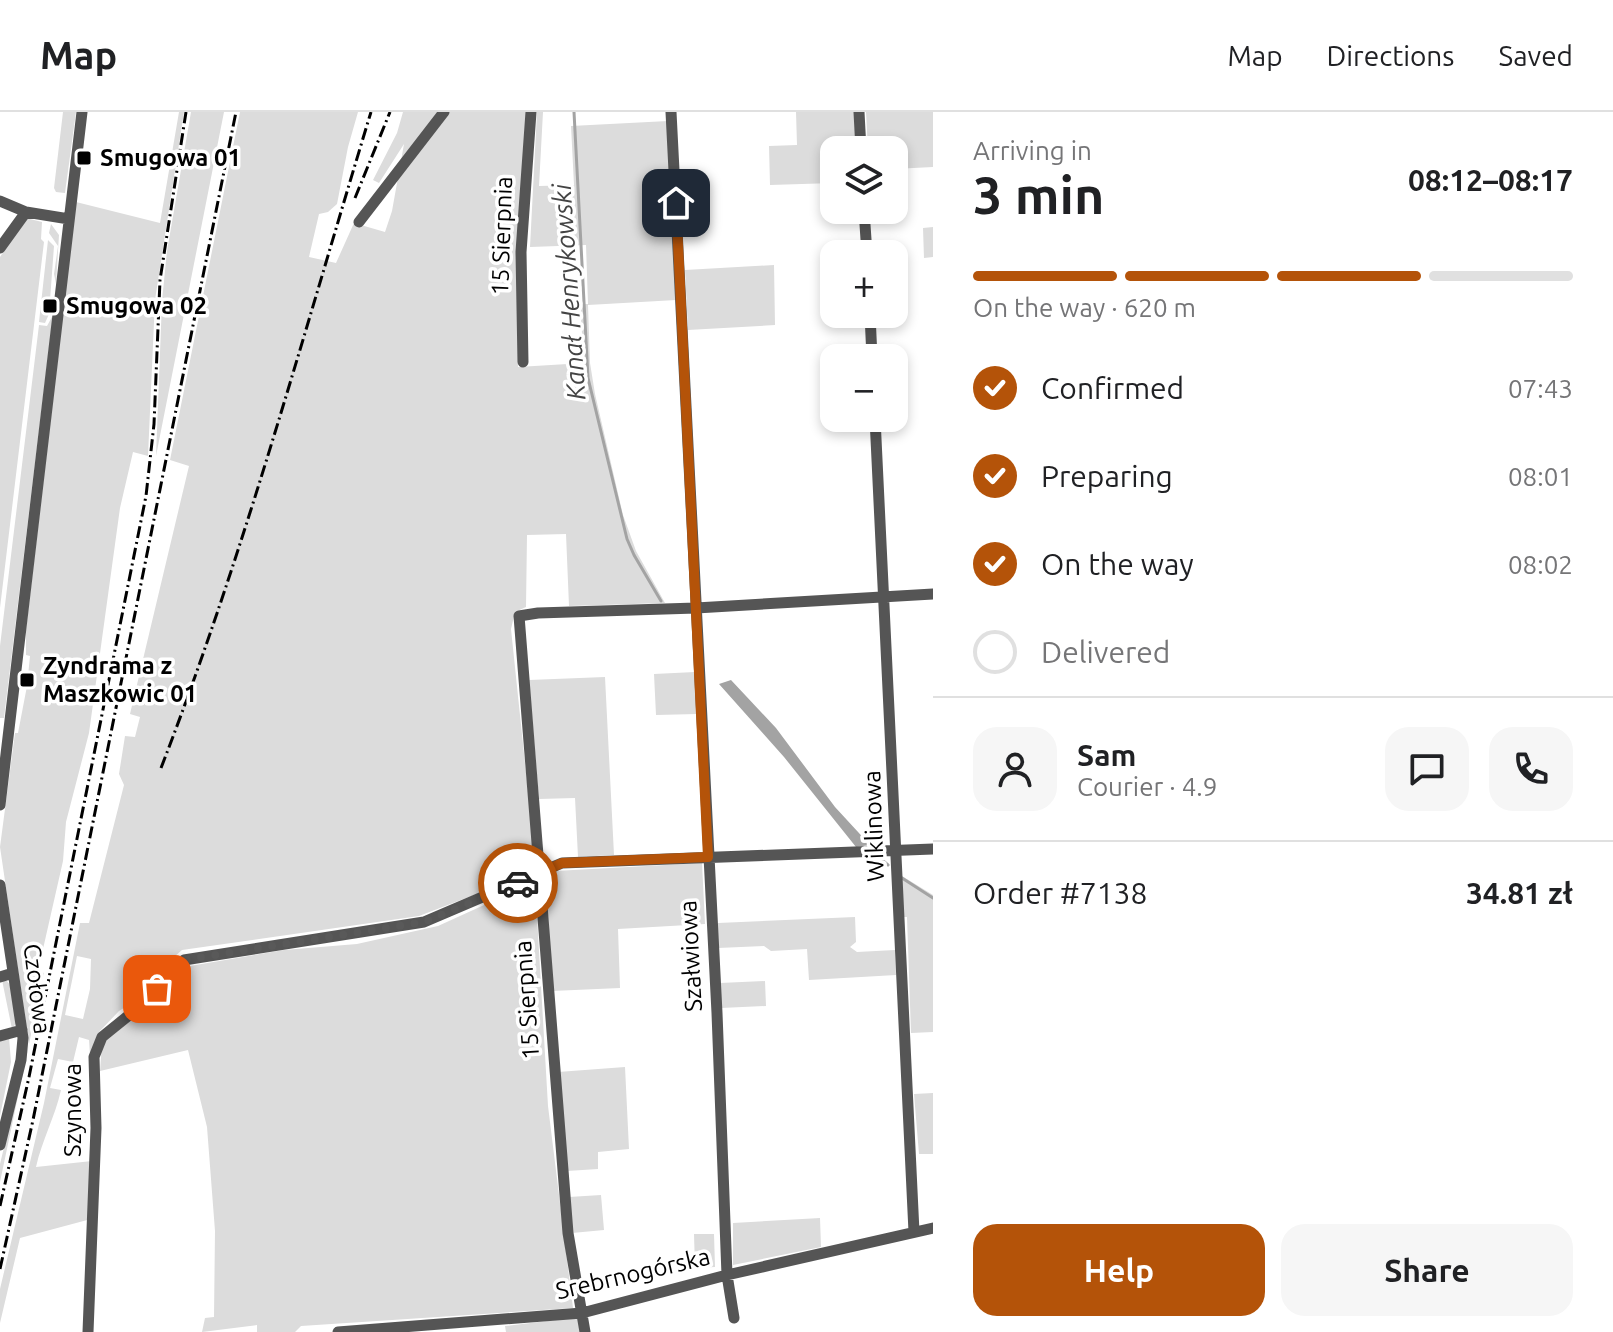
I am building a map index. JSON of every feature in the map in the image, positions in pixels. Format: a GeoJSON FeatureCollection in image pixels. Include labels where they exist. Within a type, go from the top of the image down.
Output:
{"type":"FeatureCollection","features":[{"type":"Feature","properties":{"kind":"street"},"geometry":{"type":"LineString","coordinates":[[0,805],[3,750],[82,112]]}},
{"type":"Feature","properties":{"kind":"street"},"geometry":{"type":"LineString","coordinates":[[359,222],[444,112]]}},
{"type":"Feature","properties":{"kind":"street","name":"15 Sierpnia"},"geometry":{"type":"LineString","coordinates":[[523,362],[521,252],[531,112]]}},
{"type":"Feature","properties":{"kind":"street","name":"Szałwiowa"},"geometry":{"type":"LineString","coordinates":[[671,112],[727,1275],[734,1318]]}},
{"type":"Feature","properties":{"kind":"street"},"geometry":{"type":"LineString","coordinates":[[859,112],[860,136]]}},
{"type":"Feature","properties":{"kind":"street"},"geometry":{"type":"LineString","coordinates":[[0,201],[26,212],[69,219]]}},
{"type":"Feature","properties":{"kind":"street"},"geometry":{"type":"LineString","coordinates":[[0,248],[26,212]]}},
{"type":"Feature","properties":{"kind":"street","name":"Wiklinowa"},"geometry":{"type":"LineString","coordinates":[[876,432],[914,1232]]}},
{"type":"Feature","properties":{"kind":"street"},"geometry":{"type":"LineString","coordinates":[[696,608],[933,594]]}},
{"type":"Feature","properties":{"kind":"street","name":"15 Sierpnia"},"geometry":{"type":"LineString","coordinates":[[585,1332],[563,1190],[519,616],[696,608]]}},
{"type":"Feature","properties":{"kind":"street","name":"Szynowa"},"geometry":{"type":"LineString","coordinates":[[88,1332],[96,1128],[94,1057],[102,1037],[149,999],[164,976],[184,960],[424,922],[562,863],[933,849]]}},
{"type":"Feature","properties":{"kind":"street","name":"Czołowa"},"geometry":{"type":"LineString","coordinates":[[0,885],[22,1030],[21,1060],[1,1139]]}},
{"type":"Feature","properties":{"kind":"street"},"geometry":{"type":"LineString","coordinates":[[0,977],[13,973]]}},
{"type":"Feature","properties":{"kind":"street"},"geometry":{"type":"LineString","coordinates":[[0,1036],[22,1030]]}},
{"type":"Feature","properties":{"kind":"street","name":"Srebrnogórska"},"geometry":{"type":"LineString","coordinates":[[338,1332],[582,1313],[727,1275],[933,1228]]}},
{"type":"Feature","properties":{"kind":"shaded area"},"geometry":{"type":"Polygon","coordinates":[[[63,112],[76,112],[65,193],[56,192],[54,188],[63,112]]]}},
{"type":"Feature","properties":{"kind":"shaded area"},"geometry":{"type":"Polygon","coordinates":[[[179,112],[184,112],[155,300],[148,456],[133,452],[120,508],[89,733],[66,822],[63,861],[38,971],[44,973],[0,1182],[0,1164],[29,1044],[0,847],[15,733],[18,733],[31,677],[28,676],[30,656],[26,655],[26,630],[76,202],[160,223],[179,112]]]}},
{"type":"Feature","properties":{"kind":"shaded area"},"geometry":{"type":"Polygon","coordinates":[[[191,112],[224,112],[156,456],[167,251],[191,112]]]}},
{"type":"Feature","properties":{"kind":"shaded area"},"geometry":{"type":"Polygon","coordinates":[[[240,112],[358,112],[337,204],[328,212],[319,214],[309,257],[336,263],[354,223],[385,232],[392,211],[404,144],[379,183],[373,180],[397,133],[403,112],[528,112],[518,248],[518,367],[584,363],[580,304],[588,304],[586,245],[530,247],[537,112],[543,112],[539,186],[574,185],[571,126],[668,121],[676,300],[588,305],[590,363],[595,394],[623,515],[636,551],[665,603],[569,606],[566,534],[527,535],[526,607],[515,612],[511,629],[535,859],[529,874],[419,916],[182,950],[164,966],[141,997],[119,1011],[99,1032],[90,1055],[89,1040],[79,1037],[73,1062],[58,1059],[50,1088],[61,1090],[36,1167],[92,1161],[91,1219],[20,1238],[0,1323],[0,1289],[44,1103],[80,923],[89,923],[124,785],[119,774],[125,736],[135,737],[140,717],[130,714],[189,466],[170,460],[240,112]],[[77,956],[65,1015],[83,1019],[90,989],[91,959],[77,956]]]}},
{"type":"Feature","properties":{"kind":"shaded area"},"geometry":{"type":"Polygon","coordinates":[[[796,112],[854,112],[855,136],[820,136],[820,183],[770,185],[769,146],[797,145],[796,112]]]}},
{"type":"Feature","properties":{"kind":"shaded area"},"geometry":{"type":"Polygon","coordinates":[[[866,112],[933,112],[933,167],[908,168],[908,136],[867,136],[866,112]]]}},
{"type":"Feature","properties":{"kind":"shaded area"},"geometry":{"type":"Polygon","coordinates":[[[26,218],[42,222],[41,239],[44,242],[0,608],[0,257],[26,218]]]}},
{"type":"Feature","properties":{"kind":"shaded area"},"geometry":{"type":"Polygon","coordinates":[[[51,224],[59,235],[56,284],[54,274],[58,246],[49,233],[51,224]]]}},
{"type":"Feature","properties":{"kind":"shaded area"},"geometry":{"type":"Polygon","coordinates":[[[933,227],[933,257],[924,258],[923,228],[933,227]]]}},
{"type":"Feature","properties":{"kind":"shaded area"},"geometry":{"type":"Polygon","coordinates":[[[48,240],[54,246],[49,314],[45,323],[39,322],[48,240]]]}},
{"type":"Feature","properties":{"kind":"shaded area"},"geometry":{"type":"Polygon","coordinates":[[[774,265],[775,325],[688,330],[685,270],[774,265]]]}},
{"type":"Feature","properties":{"kind":"shaded area"},"geometry":{"type":"Polygon","coordinates":[[[53,315],[4,718],[0,718],[0,646],[39,325],[47,326],[53,315]]]}},
{"type":"Feature","properties":{"kind":"shaded area"},"geometry":{"type":"Polygon","coordinates":[[[695,672],[697,714],[656,715],[654,674],[695,672]]]}},
{"type":"Feature","properties":{"kind":"shaded area"},"geometry":{"type":"Polygon","coordinates":[[[605,677],[614,855],[578,857],[575,798],[539,799],[529,680],[605,677]]]}},
{"type":"Feature","properties":{"kind":"shaded area"},"geometry":{"type":"Polygon","coordinates":[[[731,680],[776,728],[835,807],[870,845],[856,847],[784,757],[719,684],[731,680]]]}},
{"type":"Feature","properties":{"kind":"shaded area"},"geometry":{"type":"Polygon","coordinates":[[[702,863],[705,924],[618,929],[620,988],[552,991],[546,878],[555,871],[702,863]]]}},
{"type":"Feature","properties":{"kind":"shaded area"},"geometry":{"type":"Polygon","coordinates":[[[902,876],[933,895],[933,1032],[911,1033],[907,917],[902,917],[902,876]]]}},
{"type":"Feature","properties":{"kind":"shaded area"},"geometry":{"type":"Polygon","coordinates":[[[535,882],[548,1106],[573,1308],[301,1326],[295,1332],[257,1332],[257,1325],[202,1332],[205,1318],[214,1317],[215,1231],[207,1127],[188,1050],[100,1071],[102,1043],[172,976],[190,966],[284,950],[357,944],[438,926],[535,882]]]}},
{"type":"Feature","properties":{"kind":"shaded area"},"geometry":{"type":"Polygon","coordinates":[[[855,917],[856,942],[850,947],[857,952],[895,950],[896,975],[809,980],[807,949],[771,951],[764,946],[718,948],[718,923],[855,917]]]}},
{"type":"Feature","properties":{"kind":"shaded area"},"geometry":{"type":"Polygon","coordinates":[[[2,980],[10,985],[16,1023],[12,1029],[2,980]]]}},
{"type":"Feature","properties":{"kind":"shaded area"},"geometry":{"type":"Polygon","coordinates":[[[765,981],[766,1006],[721,1008],[720,983],[765,981]]]}},
{"type":"Feature","properties":{"kind":"shaded area"},"geometry":{"type":"Polygon","coordinates":[[[9,1037],[11,1062],[0,1116],[0,1040],[9,1037]]]}},
{"type":"Feature","properties":{"kind":"shaded area"},"geometry":{"type":"Polygon","coordinates":[[[625,1067],[629,1149],[598,1152],[598,1169],[567,1171],[558,1072],[625,1067]]]}},
{"type":"Feature","properties":{"kind":"shaded area"},"geometry":{"type":"Polygon","coordinates":[[[933,1093],[933,1154],[919,1154],[914,1094],[933,1093]]]}},
{"type":"Feature","properties":{"kind":"shaded area"},"geometry":{"type":"Polygon","coordinates":[[[601,1195],[604,1230],[572,1233],[569,1197],[601,1195]]]}},
{"type":"Feature","properties":{"kind":"shaded area"},"geometry":{"type":"Polygon","coordinates":[[[820,1218],[821,1247],[733,1265],[733,1223],[820,1218]]]}},
{"type":"Feature","properties":{"kind":"shaded area"},"geometry":{"type":"Polygon","coordinates":[[[694,1234],[714,1234],[715,1267],[695,1268],[694,1234]]]}},
{"type":"Feature","properties":{"kind":"shaded area"},"geometry":{"type":"Polygon","coordinates":[[[580,1317],[582,1332],[506,1332],[505,1326],[580,1317]]]}},
{"type":"Feature","properties":{"kind":"waterway","name":"Kanał Henrykowski"},"geometry":{"type":"LineString","coordinates":[[574,112],[588,378],[627,539],[661,601]]}},
{"type":"Feature","properties":{"kind":"waterway","name":"Kanał Henrykowski"},"geometry":{"type":"LineString","coordinates":[[882,860],[888,865]]}},
{"type":"Feature","properties":{"kind":"waterway","name":"Kanał Henrykowski"},"geometry":{"type":"LineString","coordinates":[[902,878],[933,898]]}},
{"type":"Feature","properties":{"kind":"railway"},"geometry":{"type":"LineString","coordinates":[[0,1206],[29,1077],[146,496],[154,424],[160,280],[186,112]]}},
{"type":"Feature","properties":{"kind":"railway"},"geometry":{"type":"LineString","coordinates":[[0,1269],[33,1120],[236,112]]}},
{"type":"Feature","properties":{"kind":"railway"},"geometry":{"type":"LineString","coordinates":[[161,768],[246,524],[371,112]]}},
{"type":"Feature","properties":{"kind":"railway"},"geometry":{"type":"LineString","coordinates":[[355,198],[390,112]]}},
{"type":"Feature","properties":{"kind":"way so far"},"geometry":{"type":"LineString","coordinates":[[157,989],[173,966],[184,960],[424,922],[518,883]]}},
{"type":"Feature","properties":{"kind":"place","name":"Smugowa 01"},"geometry":{"type":"Point","coordinates":[84,158]}},
{"type":"Feature","properties":{"kind":"place","name":"Smugowa 02"},"geometry":{"type":"Point","coordinates":[50,306]}},
{"type":"Feature","properties":{"kind":"place","name":"Zyndrama z Maszkowic 01"},"geometry":{"type":"Point","coordinates":[27,680]}},
{"type":"Feature","properties":{"kind":"route"},"geometry":{"type":"LineString","coordinates":[[518,883],[562,863],[708,857],[676,203]]}}]}
